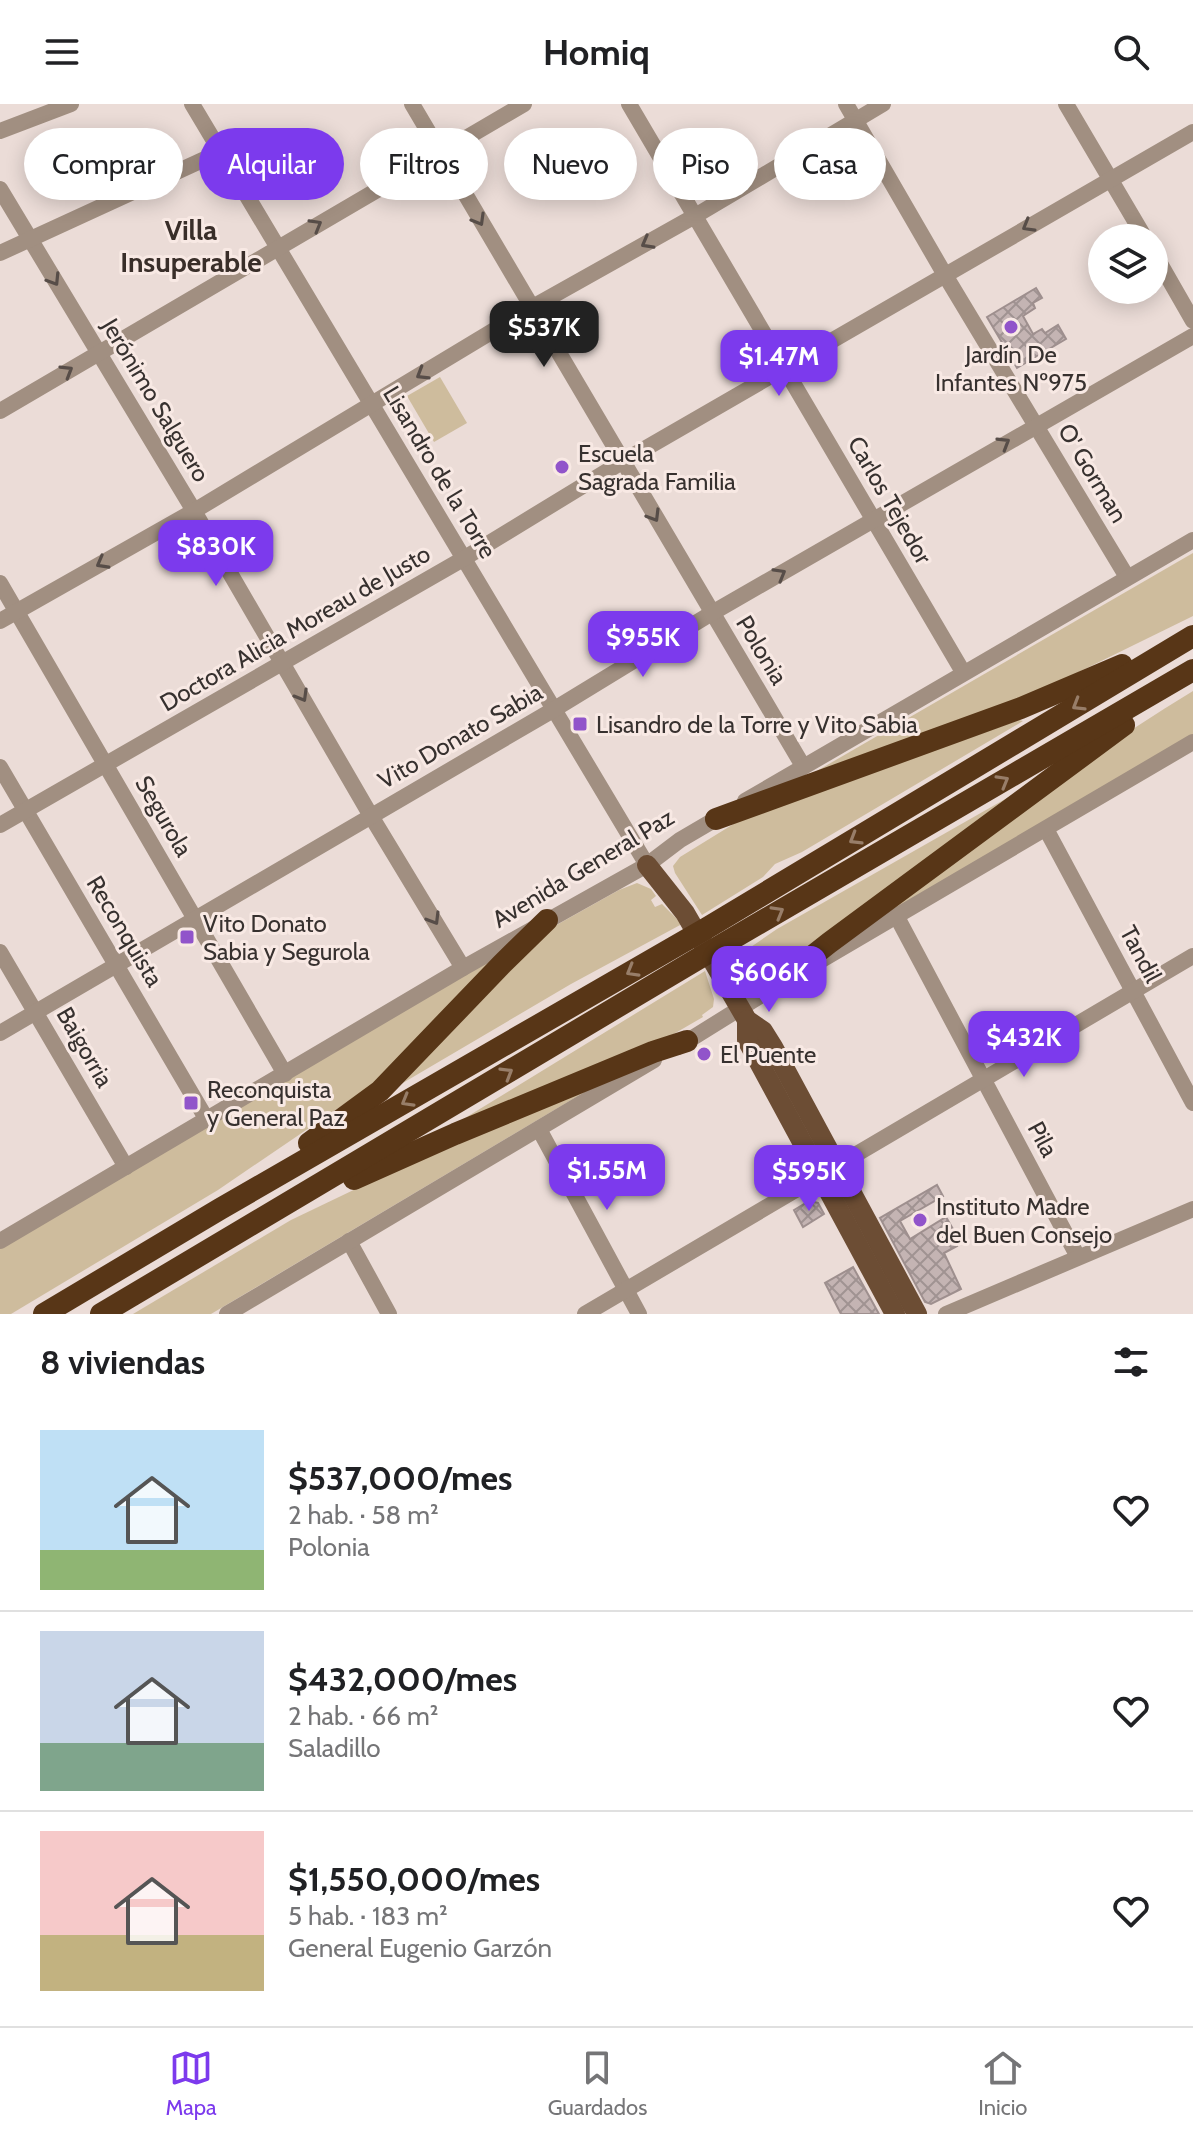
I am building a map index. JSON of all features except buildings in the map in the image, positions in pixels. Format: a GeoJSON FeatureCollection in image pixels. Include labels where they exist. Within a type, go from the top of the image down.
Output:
{"type":"FeatureCollection","features":[{"type":"Feature","properties":{"kind":"highway"},"geometry":{"type":"LineString","coordinates":[[716,819],[1021,708],[1193,635]]}},
{"type":"Feature","properties":{"kind":"highway"},"geometry":{"type":"LineString","coordinates":[[44,1314],[707,928],[1193,635]]}},
{"type":"Feature","properties":{"kind":"highway"},"geometry":{"type":"LineString","coordinates":[[776,985],[1193,672]]}},
{"type":"Feature","properties":{"kind":"highway"},"geometry":{"type":"LineString","coordinates":[[101,1314],[701,957],[1193,672]]}},
{"type":"Feature","properties":{"kind":"highway"},"geometry":{"type":"LineString","coordinates":[[220,1209],[380,1091],[547,920]]}},
{"type":"Feature","properties":{"kind":"highway"},"geometry":{"type":"LineString","coordinates":[[223,1242],[417,1150],[653,1052],[687,1041]]}},
{"type":"Feature","properties":{"kind":"main road"},"geometry":{"type":"LineString","coordinates":[[647,865],[685,913],[717,965],[743,1014],[747,1040],[917,1314]]}},
{"type":"Feature","properties":{"kind":"main road"},"geometry":{"type":"LineString","coordinates":[[828,1171],[895,1314]]}},
{"type":"Feature","properties":{"kind":"street"},"geometry":{"type":"LineString","coordinates":[[0,131],[71,104]]}},
{"type":"Feature","properties":{"kind":"street","name":"Lisandro de la Torre"},"geometry":{"type":"LineString","coordinates":[[192,104],[206,128]]}},
{"type":"Feature","properties":{"kind":"street","name":"Polonia"},"geometry":{"type":"LineString","coordinates":[[412,104],[426,128]]}},
{"type":"Feature","properties":{"kind":"street"},"geometry":{"type":"LineString","coordinates":[[483,128],[524,104]]}},
{"type":"Feature","properties":{"kind":"street","name":"Carlos Tejedor"},"geometry":{"type":"LineString","coordinates":[[629,104],[963,672]]}},
{"type":"Feature","properties":{"kind":"street","name":"O' Gorman"},"geometry":{"type":"LineString","coordinates":[[846,104],[1127,577]]}},
{"type":"Feature","properties":{"kind":"street"},"geometry":{"type":"LineString","coordinates":[[0,621],[194,511],[531,308],[695,216],[883,104]]}},
{"type":"Feature","properties":{"kind":"street"},"geometry":{"type":"LineString","coordinates":[[1066,104],[1137,224]]}},
{"type":"Feature","properties":{"kind":"street","name":"Doctora Alicia Moreau de Justo"},"geometry":{"type":"LineString","coordinates":[[0,825],[463,559],[622,462],[1193,132]]}},
{"type":"Feature","properties":{"kind":"street"},"geometry":{"type":"LineString","coordinates":[[0,253],[199,162]]}},
{"type":"Feature","properties":{"kind":"street","name":"Jerónimo Salguero"},"geometry":{"type":"LineString","coordinates":[[0,189],[463,968]]}},
{"type":"Feature","properties":{"kind":"street"},"geometry":{"type":"LineString","coordinates":[[0,411],[360,199]]}},
{"type":"Feature","properties":{"kind":"street","name":"Lisandro de la Torre"},"geometry":{"type":"LineString","coordinates":[[249,200],[647,865]]}},
{"type":"Feature","properties":{"kind":"street","name":"Polonia"},"geometry":{"type":"LineString","coordinates":[[468,200],[803,766]]}},
{"type":"Feature","properties":{"kind":"street"},"geometry":{"type":"LineString","coordinates":[[1168,277],[1193,321]]}},
{"type":"Feature","properties":{"kind":"street","name":"Vito Donato Sabia"},"geometry":{"type":"LineString","coordinates":[[0,1033],[553,710],[712,613],[1193,336]]}},
{"type":"Feature","properties":{"kind":"street","name":"Avenida General Paz"},"geometry":{"type":"LineString","coordinates":[[0,1240],[463,968],[647,865],[680,840],[803,766],[1193,540]]}},
{"type":"Feature","properties":{"kind":"street","name":"Segurola"},"geometry":{"type":"LineString","coordinates":[[0,583],[285,1074]]}},
{"type":"Feature","properties":{"kind":"street"},"geometry":{"type":"LineString","coordinates":[[227,1314],[687,1041],[743,1014],[776,985],[1193,742]]}},
{"type":"Feature","properties":{"kind":"street","name":"Reconquista"},"geometry":{"type":"LineString","coordinates":[[0,767],[207,1120]]}},
{"type":"Feature","properties":{"kind":"street","name":"Tandil"},"geometry":{"type":"LineString","coordinates":[[1046,829],[1193,1103]]}},
{"type":"Feature","properties":{"kind":"street","name":"Pila"},"geometry":{"type":"LineString","coordinates":[[897,917],[1078,1257]]}},
{"type":"Feature","properties":{"kind":"street","name":"Baigorria"},"geometry":{"type":"LineString","coordinates":[[0,952],[126,1167]]}},
{"type":"Feature","properties":{"kind":"street"},"geometry":{"type":"LineString","coordinates":[[585,1314],[1193,956]]}},
{"type":"Feature","properties":{"kind":"street"},"geometry":{"type":"LineString","coordinates":[[539,1129],[639,1314]]}},
{"type":"Feature","properties":{"kind":"street"},"geometry":{"type":"LineString","coordinates":[[946,1314],[1193,1209]]}},
{"type":"Feature","properties":{"kind":"street"},"geometry":{"type":"LineString","coordinates":[[349,1241],[389,1314]]}},
{"type":"Feature","properties":{"kind":"shaded area"},"geometry":{"type":"Polygon","coordinates":[[[440,377],[467,423],[434,442],[407,396],[440,377]]]}},
{"type":"Feature","properties":{"kind":"shaded area"},"geometry":{"type":"Polygon","coordinates":[[[1193,553],[1193,616],[1038,692],[803,779],[1193,553]]]}},
{"type":"Feature","properties":{"kind":"shaded area"},"geometry":{"type":"Polygon","coordinates":[[[1193,691],[1193,735],[861,930],[1065,776],[1193,691]]]}},
{"type":"Feature","properties":{"kind":"shaded area"},"geometry":{"type":"Polygon","coordinates":[[[1023,721],[802,852],[775,864],[763,877],[702,915],[675,873],[673,866],[680,857],[740,820],[1023,721]]]}},
{"type":"Feature","properties":{"kind":"shaded area"},"geometry":{"type":"Polygon","coordinates":[[[1051,773],[783,971],[777,963],[762,972],[768,979],[745,982],[729,962],[777,929],[1051,773]]]}},
{"type":"Feature","properties":{"kind":"shaded area"},"geometry":{"type":"Polygon","coordinates":[[[637,883],[651,889],[656,896],[651,900],[655,907],[662,904],[682,924],[571,984],[396,1087],[553,927],[637,883]]]}},
{"type":"Feature","properties":{"kind":"shaded area"},"geometry":{"type":"Polygon","coordinates":[[[491,960],[381,1079],[218,1190],[11,1314],[0,1314],[0,1247],[491,960]]]}},
{"type":"Feature","properties":{"kind":"shaded area"},"geometry":{"type":"Polygon","coordinates":[[[705,971],[714,999],[713,1007],[703,1017],[665,1039],[447,1129],[705,971]]]}},
{"type":"Feature","properties":{"kind":"shaded area"},"geometry":{"type":"Polygon","coordinates":[[[620,1071],[211,1314],[133,1314],[291,1220],[414,1161],[620,1071]]]}},
{"type":"Feature","properties":{"kind":"place","name":"Jardín De Infantes Nº975"},"geometry":{"type":"Point","coordinates":[1011,327]}},
{"type":"Feature","properties":{"kind":"place","name":"Escuela Sagrada Familia"},"geometry":{"type":"Point","coordinates":[562,467]}},
{"type":"Feature","properties":{"kind":"place","name":"Lisandro de la Torre y Vito Sabia"},"geometry":{"type":"Point","coordinates":[580,724]}},
{"type":"Feature","properties":{"kind":"place","name":"Vito Donato Sabia y Segurola"},"geometry":{"type":"Point","coordinates":[187,937]}},
{"type":"Feature","properties":{"kind":"place","name":"El Puente"},"geometry":{"type":"Point","coordinates":[704,1054]}},
{"type":"Feature","properties":{"kind":"place","name":"Reconquista y General Paz"},"geometry":{"type":"Point","coordinates":[191,1103]}},
{"type":"Feature","properties":{"kind":"place","name":"Instituto Madre del Buen Consejo"},"geometry":{"type":"Point","coordinates":[920,1220]}},
{"type":"Feature","properties":{"kind":"district","name":"Villa Insuperable"},"geometry":{"type":"Point","coordinates":[191,246]}}]}
